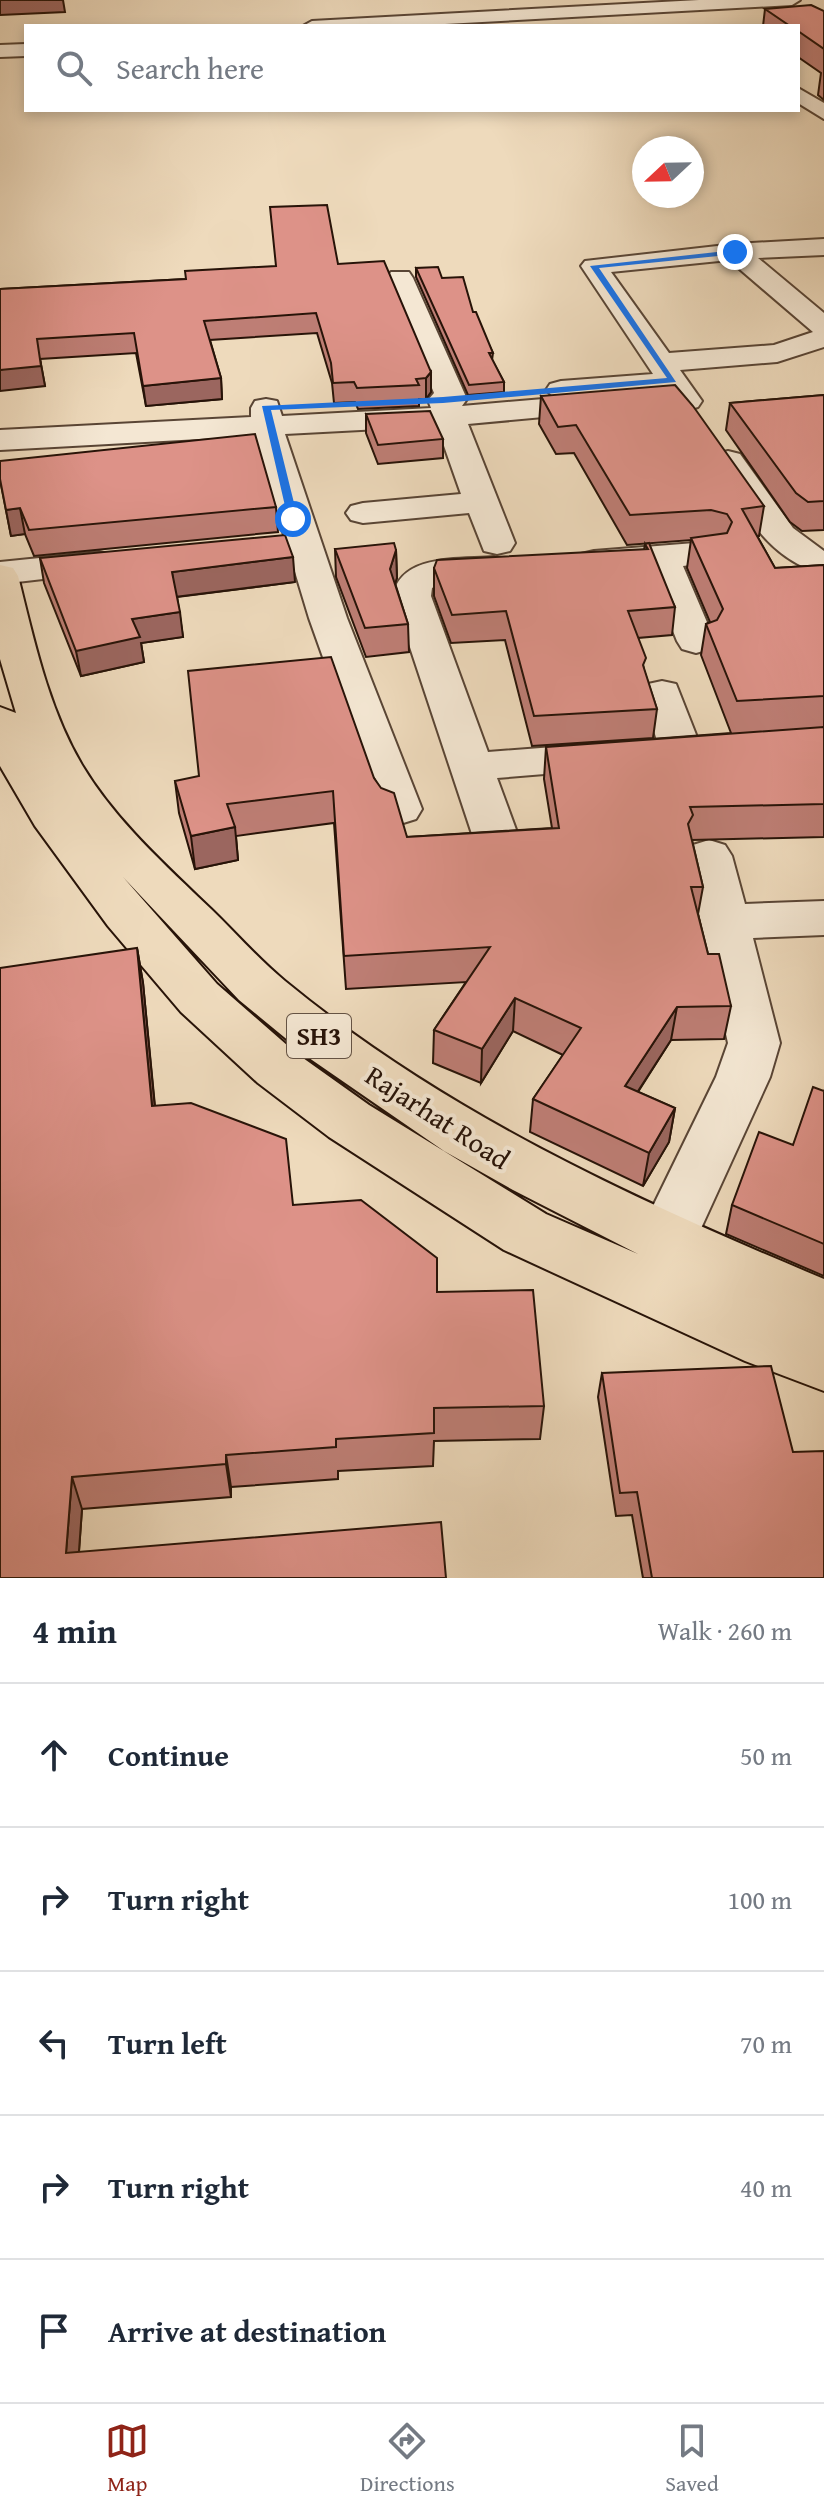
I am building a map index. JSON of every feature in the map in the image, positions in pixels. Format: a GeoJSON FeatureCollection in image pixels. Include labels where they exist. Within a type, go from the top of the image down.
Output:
{"type":"FeatureCollection","features":[{"type":"Feature","properties":{"kind":"main road","name":"Rajarhat Road"},"geometry":{"type":"LineString","coordinates":[[0,574],[22,668],[47,740],[90,810],[151,879],[264,993],[335,1050],[424,1113],[519,1168],[666,1241],[824,1308]]}},
{"type":"Feature","properties":{"kind":"main road","name":"Rajarhat Road"},"geometry":{"type":"LineString","coordinates":[[0,720],[16,756],[51,816],[125,914],[199,998],[277,1068],[349,1121],[525,1232],[767,1340],[824,1361]]}},
{"type":"Feature","properties":{"kind":"street"},"geometry":{"type":"LineString","coordinates":[[509,24],[700,17],[800,8]]}},
{"type":"Feature","properties":{"kind":"street"},"geometry":{"type":"LineString","coordinates":[[331,21],[800,8]]}},
{"type":"Feature","properties":{"kind":"street"},"geometry":{"type":"LineString","coordinates":[[0,42],[24,41]]}},
{"type":"Feature","properties":{"kind":"street"},"geometry":{"type":"LineString","coordinates":[[0,51],[24,50]]}},
{"type":"Feature","properties":{"kind":"street"},"geometry":{"type":"LineString","coordinates":[[800,95],[824,113]]}},
{"type":"Feature","properties":{"kind":"street"},"geometry":{"type":"LineString","coordinates":[[824,247],[594,266],[776,531],[806,558],[824,563]]}},
{"type":"Feature","properties":{"kind":"street"},"geometry":{"type":"LineString","coordinates":[[735,252],[824,327]]}},
{"type":"Feature","properties":{"kind":"street"},"geometry":{"type":"LineString","coordinates":[[400,278],[497,543]]}},
{"type":"Feature","properties":{"kind":"street"},"geometry":{"type":"LineString","coordinates":[[0,440],[84,427],[448,405],[685,399],[777,353],[824,338]]}},
{"type":"Feature","properties":{"kind":"street"},"geometry":{"type":"LineString","coordinates":[[266,416],[283,539],[345,673],[400,809]]}},
{"type":"Feature","properties":{"kind":"street"},"geometry":{"type":"LineString","coordinates":[[0,423],[84,427]]}},
{"type":"Feature","properties":{"kind":"street"},"geometry":{"type":"LineString","coordinates":[[363,513],[481,502]]}},
{"type":"Feature","properties":{"kind":"street"},"geometry":{"type":"LineString","coordinates":[[0,556],[124,553],[0,574]]}},
{"type":"Feature","properties":{"kind":"street"},"geometry":{"type":"LineString","coordinates":[[499,846],[412,596],[414,583],[431,573],[707,553]]}},
{"type":"Feature","properties":{"kind":"street"},"geometry":{"type":"LineString","coordinates":[[661,555],[696,641]]}},
{"type":"Feature","properties":{"kind":"street"},"geometry":{"type":"LineString","coordinates":[[471,767],[697,750],[662,693]]}},
{"type":"Feature","properties":{"kind":"street"},"geometry":{"type":"LineString","coordinates":[[666,1241],[743,1077],[754,1043],[709,856]]}},
{"type":"Feature","properties":{"kind":"street"},"geometry":{"type":"LineString","coordinates":[[727,922],[824,918]]}},
{"type":"Feature","properties":{"kind":"building"},"geometry":{"type":"Polygon","coordinates":[[[811,5],[824,11],[824,49],[800,32],[800,24],[787,24],[765,9],[811,5]]]}},
{"type":"Feature","properties":{"kind":"building"},"geometry":{"type":"Polygon","coordinates":[[[327,205],[338,264],[384,261],[431,372],[426,378],[416,379],[419,385],[357,388],[354,382],[333,383],[331,363],[316,313],[204,321],[221,378],[143,386],[134,333],[37,339],[41,366],[0,370],[0,289],[186,279],[185,271],[276,266],[270,207],[327,205]]]}},
{"type":"Feature","properties":{"kind":"building"},"geometry":{"type":"Polygon","coordinates":[[[438,267],[442,278],[463,277],[473,312],[476,312],[493,353],[489,353],[504,382],[469,385],[416,268],[438,267]]]}},
{"type":"Feature","properties":{"kind":"building"},"geometry":{"type":"Polygon","coordinates":[[[675,385],[764,506],[742,509],[775,568],[824,565],[824,696],[737,701],[706,624],[717,620],[723,609],[691,538],[727,533],[732,522],[727,514],[711,510],[630,515],[576,425],[558,427],[541,396],[675,385]]]}},
{"type":"Feature","properties":{"kind":"building"},"geometry":{"type":"Polygon","coordinates":[[[824,395],[824,501],[808,502],[796,493],[730,403],[824,395]]]}},
{"type":"Feature","properties":{"kind":"building"},"geometry":{"type":"Polygon","coordinates":[[[430,411],[443,439],[378,445],[366,414],[430,411]]]}},
{"type":"Feature","properties":{"kind":"building"},"geometry":{"type":"Polygon","coordinates":[[[255,434],[276,507],[29,530],[20,508],[6,510],[0,461],[255,434]]]}},
{"type":"Feature","properties":{"kind":"building"},"geometry":{"type":"Polygon","coordinates":[[[285,535],[293,557],[172,572],[180,612],[132,619],[140,637],[76,651],[40,558],[285,535]]]}},
{"type":"Feature","properties":{"kind":"building"},"geometry":{"type":"Polygon","coordinates":[[[394,543],[396,550],[390,569],[408,624],[365,628],[335,549],[394,543]]]}},
{"type":"Feature","properties":{"kind":"building"},"geometry":{"type":"Polygon","coordinates":[[[649,543],[675,607],[628,611],[646,658],[643,665],[657,709],[534,716],[506,611],[452,615],[434,568],[437,560],[648,549],[645,544],[649,543]]]}},
{"type":"Feature","properties":{"kind":"building"},"geometry":{"type":"Polygon","coordinates":[[[331,657],[374,778],[381,788],[394,793],[407,837],[559,828],[546,747],[824,727],[824,804],[690,807],[693,815],[688,824],[703,887],[691,887],[708,954],[719,954],[731,1006],[677,1007],[625,1086],[675,1108],[649,1153],[533,1099],[581,1028],[515,998],[482,1049],[434,1030],[490,947],[344,956],[333,791],[227,804],[235,827],[191,836],[175,781],[199,776],[188,671],[331,657]]]}},
{"type":"Feature","properties":{"kind":"building"},"geometry":{"type":"Polygon","coordinates":[[[137,948],[152,1106],[191,1103],[286,1139],[293,1205],[361,1200],[437,1258],[437,1292],[533,1290],[544,1406],[434,1408],[434,1433],[336,1439],[336,1447],[226,1455],[226,1464],[72,1477],[66,1553],[441,1522],[446,1578],[0,1578],[0,968],[137,948]]]}},
{"type":"Feature","properties":{"kind":"building"},"geometry":{"type":"Polygon","coordinates":[[[813,1087],[824,1091],[824,1244],[732,1205],[759,1132],[793,1145],[813,1087]]]}},
{"type":"Feature","properties":{"kind":"building"},"geometry":{"type":"Polygon","coordinates":[[[771,1366],[793,1452],[824,1451],[824,1578],[652,1578],[637,1492],[620,1493],[602,1373],[771,1366]]]}},
{"type":"Feature","properties":{"kind":"route"},"geometry":{"type":"LineString","coordinates":[[293,519],[267,425],[266,408],[443,400],[673,381],[594,266],[735,252]]}}]}
